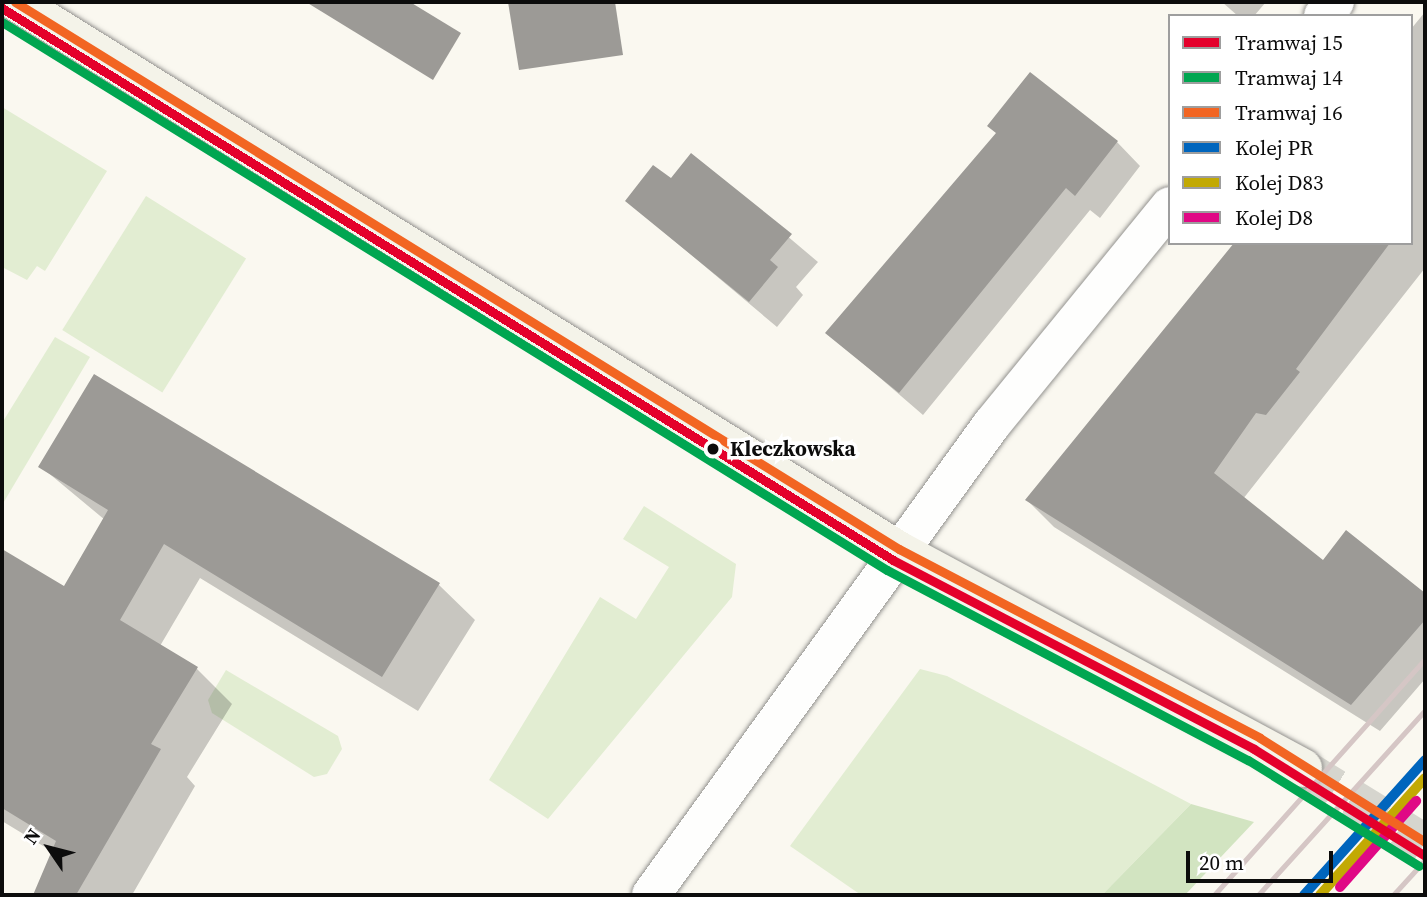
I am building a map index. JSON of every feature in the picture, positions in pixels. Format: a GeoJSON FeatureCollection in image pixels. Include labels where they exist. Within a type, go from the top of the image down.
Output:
{"type":"FeatureCollection","features":[{"type":"Feature","properties":{"kind":"main road"},"geometry":{"type":"LineString","coordinates":[[16,2],[898,550],[1303,768]]}},
{"type":"Feature","properties":{"kind":"street"},"geometry":{"type":"LineString","coordinates":[[652,895],[898,550],[1168,209]]}},
{"type":"Feature","properties":{"kind":"green space"},"geometry":{"type":"Polygon","coordinates":[[[2,107],[107,171],[45,271],[37,266],[27,280],[2,267],[2,107]]]}},
{"type":"Feature","properties":{"kind":"green space"},"geometry":{"type":"Polygon","coordinates":[[[146,196],[246,259],[162,393],[62,330],[146,196]]]}},
{"type":"Feature","properties":{"kind":"green space"},"geometry":{"type":"Polygon","coordinates":[[[55,337],[90,357],[2,505],[2,423],[55,337]]]}},
{"type":"Feature","properties":{"kind":"green space"},"geometry":{"type":"Polygon","coordinates":[[[644,506],[736,564],[732,597],[548,819],[489,780],[600,597],[636,619],[669,567],[623,539],[644,506]]]}},
{"type":"Feature","properties":{"kind":"green space"},"geometry":{"type":"Polygon","coordinates":[[[920,669],[947,676],[1191,804],[1102,895],[861,895],[790,846],[920,669]]]}},
{"type":"Feature","properties":{"kind":"green space"},"geometry":{"type":"Polygon","coordinates":[[[226,670],[338,736],[342,749],[327,774],[314,777],[212,713],[208,700],[226,670]]]}},
{"type":"Feature","properties":{"kind":"green space"},"geometry":{"type":"Polygon","coordinates":[[[1191,804],[1254,822],[1185,895],[1102,895],[1191,804]]]}},
{"type":"Feature","properties":{"kind":"building"},"geometry":{"type":"Polygon","coordinates":[[[306,2],[410,2],[461,33],[433,80],[306,2]]]}},
{"type":"Feature","properties":{"kind":"building"},"geometry":{"type":"Polygon","coordinates":[[[508,2],[615,2],[623,55],[519,70],[508,2]]]}},
{"type":"Feature","properties":{"kind":"building"},"geometry":{"type":"Polygon","coordinates":[[[1030,72],[1118,141],[1075,196],[1066,188],[899,393],[825,333],[996,133],[987,126],[1030,72]]]}},
{"type":"Feature","properties":{"kind":"building"},"geometry":{"type":"Polygon","coordinates":[[[691,153],[792,234],[770,260],[778,267],[749,302],[625,201],[653,165],[671,178],[691,153]]]}},
{"type":"Feature","properties":{"kind":"building"},"geometry":{"type":"Polygon","coordinates":[[[1232,245],[1389,245],[1296,369],[1300,372],[1266,415],[1256,413],[1214,473],[1323,560],[1346,530],[1425,593],[1425,620],[1351,705],[1025,500],[1232,245]]]}},
{"type":"Feature","properties":{"kind":"building"},"geometry":{"type":"Polygon","coordinates":[[[94,374],[440,583],[382,677],[164,544],[120,620],[198,667],[151,744],[161,749],[76,895],[33,895],[56,841],[2,808],[2,549],[64,586],[108,510],[38,467],[94,374]]]}},
{"type":"Feature","properties":{"kind":"tunnel"},"geometry":{"type":"LineString","coordinates":[[1303,768],[1425,843]]}},
{"type":"Feature","properties":{"kind":"railway"},"geometry":{"type":"LineString","coordinates":[[1214,895],[1425,659]]}},
{"type":"Feature","properties":{"kind":"railway"},"geometry":{"type":"LineString","coordinates":[[1258,895],[1425,710]]}},
{"type":"Feature","properties":{"kind":"railway"},"geometry":{"type":"LineString","coordinates":[[1393,895],[1425,860]]}},
{"type":"Feature","properties":{"kind":"tram line","name":"16"},"geometry":{"type":"LineString","coordinates":[[15,2],[899,549],[1260,738],[1425,842]]}},
{"type":"Feature","properties":{"kind":"tram line","name":"15"},"geometry":{"type":"LineString","coordinates":[[2,8],[893,560],[1254,749],[1425,856]]}},
{"type":"Feature","properties":{"kind":"tram line","name":"14"},"geometry":{"type":"LineString","coordinates":[[2,22],[887,570],[1248,760],[1419,866]]}},
{"type":"Feature","properties":{"kind":"rail line","name":"PR"},"geometry":{"type":"LineString","coordinates":[[1304,895],[1425,760]]}},
{"type":"Feature","properties":{"kind":"rail line","name":"D83"},"geometry":{"type":"LineString","coordinates":[[1320,895],[1425,778]]}},
{"type":"Feature","properties":{"kind":"rail line","name":"D8"},"geometry":{"type":"LineString","coordinates":[[1340,887],[1416,801]]}},
{"type":"Feature","properties":{"kind":"place","name":"Kleczkowska"},"geometry":{"type":"Point","coordinates":[713,449]}}]}
